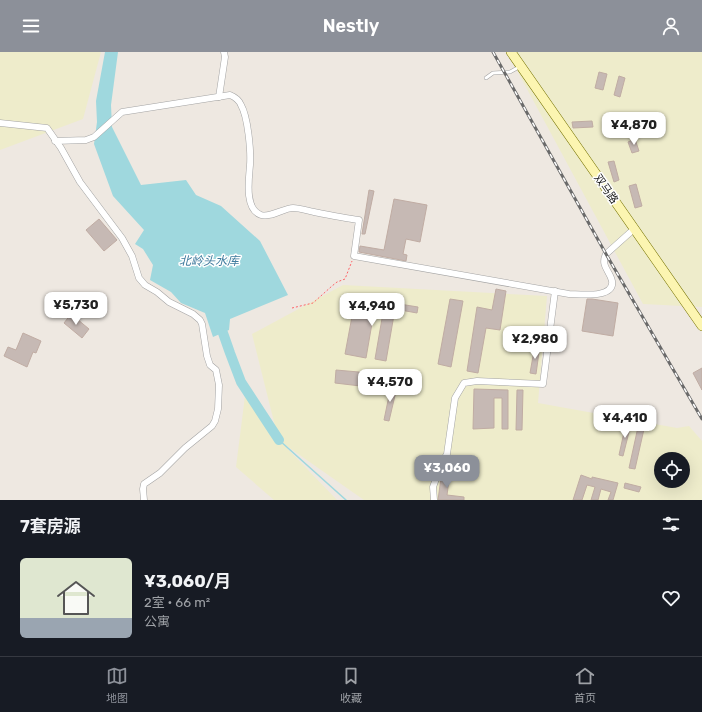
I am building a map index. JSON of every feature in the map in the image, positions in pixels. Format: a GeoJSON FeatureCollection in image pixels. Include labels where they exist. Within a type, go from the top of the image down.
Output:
{"type":"FeatureCollection","features":[{"type":"Feature","properties":{"kind":"street"},"geometry":{"type":"LineString","coordinates":[[219,97],[225,57],[224,52]]}},
{"type":"Feature","properties":{"kind":"street","name":"双马路"},"geometry":{"type":"LineString","coordinates":[[511,52],[702,326]]}},
{"type":"Feature","properties":{"kind":"street"},"geometry":{"type":"LineString","coordinates":[[55,141],[86,140],[94,137],[122,112],[230,95],[236,98],[241,104],[245,113],[250,163],[249,198],[255,212],[262,215],[292,208],[359,220],[354,256],[569,294],[587,295],[608,291],[612,282],[606,270],[604,259],[606,254],[634,229]]}},
{"type":"Feature","properties":{"kind":"street"},"geometry":{"type":"LineString","coordinates":[[0,124],[46,128],[61,148],[80,182],[122,238],[132,256],[139,278],[145,285],[157,292],[169,302],[193,314],[202,324],[207,356],[210,365],[216,370],[219,385],[218,409],[215,421],[212,426],[185,448],[160,473],[144,484],[144,500]]}},
{"type":"Feature","properties":{"kind":"street"},"geometry":{"type":"LineString","coordinates":[[434,500],[433,487],[441,465],[447,454],[455,398],[464,383],[477,381],[543,384],[555,291]]}},
{"type":"Feature","properties":{"kind":"lane"},"geometry":{"type":"LineString","coordinates":[[486,78],[493,73],[510,72],[520,66]]}},
{"type":"Feature","properties":{"kind":"path"},"geometry":{"type":"LineString","coordinates":[[292,308],[313,302],[337,282],[344,279],[354,256]]}},
{"type":"Feature","properties":{"kind":"shaded area"},"geometry":{"type":"Polygon","coordinates":[[[0,52],[101,52],[83,119],[0,150],[0,52]]]}},
{"type":"Feature","properties":{"kind":"shaded area"},"geometry":{"type":"Polygon","coordinates":[[[507,52],[702,52],[702,307],[643,304],[507,52]]]}},
{"type":"Feature","properties":{"kind":"shaded area"},"geometry":{"type":"Polygon","coordinates":[[[343,285],[547,296],[538,403],[677,428],[689,426],[702,441],[702,500],[364,500],[281,442],[337,500],[274,500],[236,467],[246,388],[278,438],[252,334],[343,285]]]}},
{"type":"Feature","properties":{"kind":"water","name":"北岭头水库"},"geometry":{"type":"Polygon","coordinates":[[[105,52],[118,52],[111,105],[112,127],[141,185],[186,180],[196,195],[221,206],[260,241],[288,295],[230,319],[229,330],[213,337],[205,313],[181,303],[171,292],[150,280],[153,265],[143,249],[135,244],[144,230],[113,196],[94,144],[97,122],[96,101],[105,52]]]}},
{"type":"Feature","properties":{"kind":"building"},"geometry":{"type":"Polygon","coordinates":[[[599,72],[607,74],[603,90],[595,88],[599,72]]]}},
{"type":"Feature","properties":{"kind":"building"},"geometry":{"type":"Polygon","coordinates":[[[619,76],[625,78],[620,97],[614,95],[619,76]]]}},
{"type":"Feature","properties":{"kind":"building"},"geometry":{"type":"Polygon","coordinates":[[[592,121],[593,127],[573,128],[572,122],[592,121]]]}},
{"type":"Feature","properties":{"kind":"building"},"geometry":{"type":"Polygon","coordinates":[[[635,139],[639,151],[632,153],[628,142],[635,139]]]}},
{"type":"Feature","properties":{"kind":"building"},"geometry":{"type":"Polygon","coordinates":[[[614,161],[619,180],[614,182],[608,162],[614,161]]]}},
{"type":"Feature","properties":{"kind":"building"},"geometry":{"type":"Polygon","coordinates":[[[636,184],[642,206],[635,208],[629,186],[636,184]]]}},
{"type":"Feature","properties":{"kind":"building"},"geometry":{"type":"Polygon","coordinates":[[[369,190],[374,191],[365,234],[362,234],[369,190]]]}},
{"type":"Feature","properties":{"kind":"building"},"geometry":{"type":"Polygon","coordinates":[[[394,199],[427,205],[420,242],[406,239],[403,254],[407,255],[406,261],[359,252],[360,246],[384,250],[394,199]]]}},
{"type":"Feature","properties":{"kind":"building"},"geometry":{"type":"Polygon","coordinates":[[[99,219],[117,240],[104,251],[86,230],[99,219]]]}},
{"type":"Feature","properties":{"kind":"building"},"geometry":{"type":"Polygon","coordinates":[[[496,289],[506,291],[500,330],[486,328],[478,373],[467,371],[477,307],[492,310],[496,289]]]}},
{"type":"Feature","properties":{"kind":"building"},"geometry":{"type":"Polygon","coordinates":[[[356,295],[362,296],[362,298],[418,307],[417,313],[395,309],[386,361],[375,359],[384,307],[375,306],[366,358],[345,354],[356,295]]]}},
{"type":"Feature","properties":{"kind":"building"},"geometry":{"type":"Polygon","coordinates":[[[450,299],[463,301],[451,367],[438,364],[450,299]]]}},
{"type":"Feature","properties":{"kind":"building"},"geometry":{"type":"Polygon","coordinates":[[[587,299],[618,303],[613,336],[582,331],[587,299]]]}},
{"type":"Feature","properties":{"kind":"building"},"geometry":{"type":"Polygon","coordinates":[[[71,314],[89,329],[82,338],[64,323],[71,314]]]}},
{"type":"Feature","properties":{"kind":"building"},"geometry":{"type":"Polygon","coordinates":[[[23,333],[41,341],[36,353],[33,352],[27,367],[4,356],[8,347],[16,350],[23,333]]]}},
{"type":"Feature","properties":{"kind":"building"},"geometry":{"type":"Polygon","coordinates":[[[535,345],[540,345],[536,374],[530,373],[535,345]]]}},
{"type":"Feature","properties":{"kind":"building"},"geometry":{"type":"Polygon","coordinates":[[[702,368],[702,390],[693,373],[702,368]]]}},
{"type":"Feature","properties":{"kind":"building"},"geometry":{"type":"Polygon","coordinates":[[[336,370],[370,373],[369,387],[335,383],[336,370]]]}},
{"type":"Feature","properties":{"kind":"building"},"geometry":{"type":"Polygon","coordinates":[[[391,386],[397,387],[389,421],[384,420],[391,386]]]}},
{"type":"Feature","properties":{"kind":"building"},"geometry":{"type":"Polygon","coordinates":[[[474,389],[508,390],[508,429],[502,429],[502,398],[494,398],[494,428],[473,429],[474,389]]]}},
{"type":"Feature","properties":{"kind":"building"},"geometry":{"type":"Polygon","coordinates":[[[517,390],[523,390],[522,430],[516,430],[517,390]]]}},
{"type":"Feature","properties":{"kind":"building"},"geometry":{"type":"Polygon","coordinates":[[[626,423],[631,424],[623,456],[619,455],[626,423]]]}},
{"type":"Feature","properties":{"kind":"building"},"geometry":{"type":"Polygon","coordinates":[[[638,427],[644,429],[635,469],[629,468],[638,427]]]}},
{"type":"Feature","properties":{"kind":"building"},"geometry":{"type":"Polygon","coordinates":[[[443,472],[450,473],[447,495],[464,497],[464,500],[438,500],[443,472]]]}},
{"type":"Feature","properties":{"kind":"building"},"geometry":{"type":"Polygon","coordinates":[[[581,475],[592,479],[592,477],[618,483],[613,500],[608,500],[611,492],[601,489],[598,500],[591,500],[595,487],[587,485],[582,500],[573,500],[581,475]]]}},
{"type":"Feature","properties":{"kind":"building"},"geometry":{"type":"Polygon","coordinates":[[[625,483],[641,487],[639,492],[624,488],[625,483]]]}},
{"type":"Feature","properties":{"kind":"waterway"},"geometry":{"type":"LineString","coordinates":[[223,333],[241,382],[279,440]]}},
{"type":"Feature","properties":{"kind":"waterway"},"geometry":{"type":"LineString","coordinates":[[279,440],[346,500]]}},
{"type":"Feature","properties":{"kind":"railway"},"geometry":{"type":"LineString","coordinates":[[493,52],[606,254],[702,419]]}}]}
